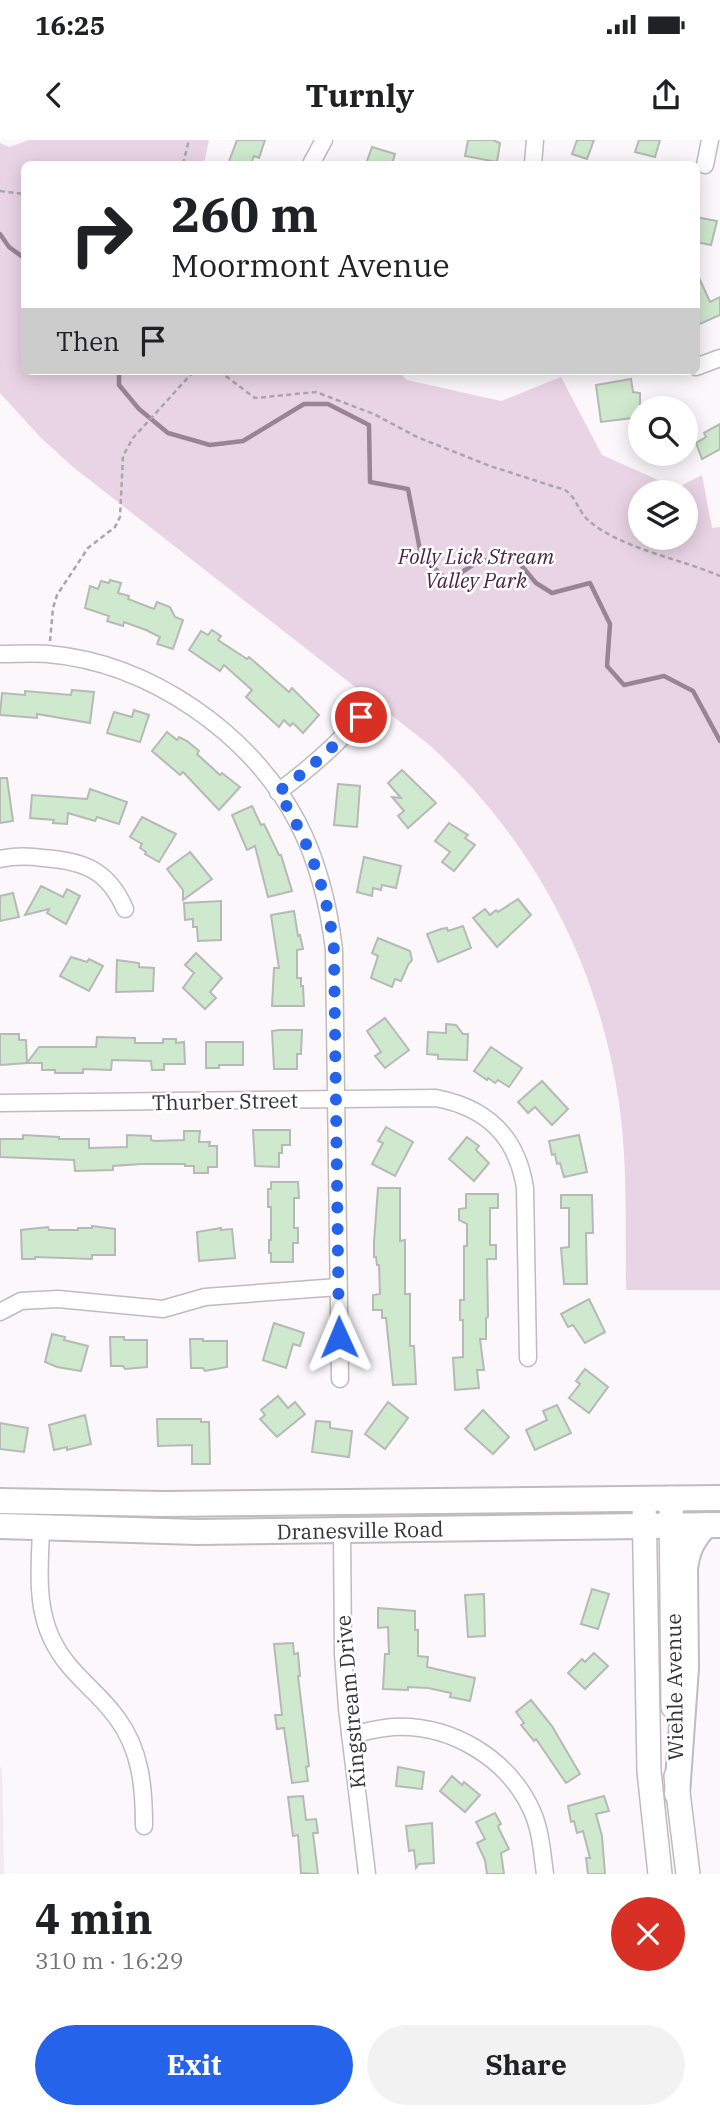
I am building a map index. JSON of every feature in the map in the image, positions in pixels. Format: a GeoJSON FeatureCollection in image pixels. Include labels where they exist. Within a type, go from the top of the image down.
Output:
{"type":"FeatureCollection","features":[{"type":"Feature","properties":{"kind":"main road","name":"Wiehle Avenue"},"geometry":{"type":"LineString","coordinates":[[671,1498],[677,1794],[688,1874]]}},
{"type":"Feature","properties":{"kind":"main road","name":"Dranesville Road"},"geometry":{"type":"LineString","coordinates":[[0,1501],[164,1504],[720,1498]]}},
{"type":"Feature","properties":{"kind":"main road","name":"Wiehle Avenue"},"geometry":{"type":"LineString","coordinates":[[644,1499],[649,1771],[660,1874]]}},
{"type":"Feature","properties":{"kind":"main road","name":"Dranesville Road"},"geometry":{"type":"LineString","coordinates":[[0,1526],[186,1532],[713,1525]]}},
{"type":"Feature","properties":{"kind":"main road"},"geometry":{"type":"LineString","coordinates":[[677,1794],[686,1668],[685,1562],[696,1535],[713,1525]]}},
{"type":"Feature","properties":{"kind":"street"},"geometry":{"type":"LineString","coordinates":[[313,161],[324,140]]}},
{"type":"Feature","properties":{"kind":"street"},"geometry":{"type":"LineString","coordinates":[[533,161],[535,140]]}},
{"type":"Feature","properties":{"kind":"street"},"geometry":{"type":"LineString","coordinates":[[705,165],[710,140]]}},
{"type":"Feature","properties":{"kind":"street"},"geometry":{"type":"LineString","coordinates":[[700,366],[720,358]]}},
{"type":"Feature","properties":{"kind":"street"},"geometry":{"type":"LineString","coordinates":[[0,654],[48,654],[100,665],[164,691],[219,728],[243,749],[278,792],[298,823],[312,856],[331,923],[334,950],[340,1379]]}},
{"type":"Feature","properties":{"kind":"street"},"geometry":{"type":"LineString","coordinates":[[278,792],[313,767],[340,742],[361,717]]}},
{"type":"Feature","properties":{"kind":"street"},"geometry":{"type":"LineString","coordinates":[[0,859],[32,857],[82,864],[110,882],[125,909]]}},
{"type":"Feature","properties":{"kind":"street","name":"Thurber Street"},"geometry":{"type":"LineString","coordinates":[[0,1103],[436,1098],[455,1102],[483,1116],[498,1128],[519,1158],[525,1188],[528,1359]]}},
{"type":"Feature","properties":{"kind":"street"},"geometry":{"type":"LineString","coordinates":[[0,1312],[21,1301],[58,1299],[128,1308],[163,1309],[205,1297],[338,1287]]}},
{"type":"Feature","properties":{"kind":"street"},"geometry":{"type":"LineString","coordinates":[[41,1529],[41,1605],[47,1629],[71,1671],[117,1718],[127,1735],[141,1776],[144,1826]]}},
{"type":"Feature","properties":{"kind":"street","name":"Kingstream Drive"},"geometry":{"type":"LineString","coordinates":[[342,1530],[342,1654],[367,1874]]}},
{"type":"Feature","properties":{"kind":"street"},"geometry":{"type":"LineString","coordinates":[[350,1735],[394,1727],[419,1728],[442,1733],[479,1749],[510,1777],[532,1811],[540,1834],[545,1874]]}},
{"type":"Feature","properties":{"kind":"path"},"geometry":{"type":"LineString","coordinates":[[184,161],[189,140]]}},
{"type":"Feature","properties":{"kind":"path"},"geometry":{"type":"LineString","coordinates":[[0,191],[21,194]]}},
{"type":"Feature","properties":{"kind":"path"},"geometry":{"type":"LineString","coordinates":[[48,654],[57,595],[88,548],[115,527],[120,517],[123,456],[133,438],[190,375]]}},
{"type":"Feature","properties":{"kind":"path"},"geometry":{"type":"LineString","coordinates":[[224,375],[255,398],[316,392],[374,414],[441,447],[565,491],[573,496],[587,519],[623,542],[720,576]]}},
{"type":"Feature","properties":{"kind":"shaded area"},"geometry":{"type":"Polygon","coordinates":[[[0,1766],[2,1771],[4,1874],[0,1874],[0,1766]]]}},
{"type":"Feature","properties":{"kind":"green space","name":"Folly Lick Stream Valley Park"},"geometry":{"type":"Polygon","coordinates":[[[29,140],[209,140],[205,161],[21,161],[21,375],[402,375],[407,380],[501,401],[561,377],[602,455],[658,480],[628,480],[628,550],[698,550],[698,480],[692,480],[702,475],[712,528],[720,527],[720,1290],[626,1290],[624,1150],[609,1051],[595,1001],[555,906],[529,862],[498,819],[465,780],[427,743],[73,467],[40,437],[0,393],[0,143],[9,147],[29,140]]]}},
{"type":"Feature","properties":{"kind":"building"},"geometry":{"type":"Polygon","coordinates":[[[237,140],[265,140],[259,158],[254,156],[252,161],[229,161],[237,140]]]}},
{"type":"Feature","properties":{"kind":"building"},"geometry":{"type":"Polygon","coordinates":[[[468,140],[493,140],[500,143],[497,161],[465,156],[468,140]]]}},
{"type":"Feature","properties":{"kind":"building"},"geometry":{"type":"Polygon","coordinates":[[[577,140],[594,140],[587,159],[572,154],[577,140]]]}},
{"type":"Feature","properties":{"kind":"building"},"geometry":{"type":"Polygon","coordinates":[[[639,140],[660,140],[655,157],[635,152],[639,140]]]}},
{"type":"Feature","properties":{"kind":"building"},"geometry":{"type":"Polygon","coordinates":[[[372,147],[395,154],[393,161],[367,161],[372,147]]]}},
{"type":"Feature","properties":{"kind":"building"},"geometry":{"type":"Polygon","coordinates":[[[700,218],[717,221],[711,245],[700,243],[700,218]]]}},
{"type":"Feature","properties":{"kind":"building"},"geometry":{"type":"Polygon","coordinates":[[[700,280],[710,302],[720,297],[720,315],[700,324],[700,280]]]}},
{"type":"Feature","properties":{"kind":"building"},"geometry":{"type":"Polygon","coordinates":[[[631,379],[633,392],[640,393],[640,396],[628,396],[628,419],[601,422],[596,385],[631,379]]]}},
{"type":"Feature","properties":{"kind":"building"},"geometry":{"type":"Polygon","coordinates":[[[720,424],[720,449],[702,459],[698,442],[706,437],[704,433],[720,424]]]}},
{"type":"Feature","properties":{"kind":"building"},"geometry":{"type":"Polygon","coordinates":[[[110,580],[121,583],[118,593],[129,596],[128,599],[154,609],[157,602],[170,607],[175,617],[183,620],[173,649],[157,644],[160,637],[146,630],[124,622],[123,626],[107,621],[109,616],[85,608],[90,586],[98,589],[101,581],[109,583],[110,580]]]}},
{"type":"Feature","properties":{"kind":"building"},"geometry":{"type":"Polygon","coordinates":[[[212,630],[221,636],[218,640],[247,659],[249,657],[289,692],[292,688],[319,715],[303,733],[293,723],[290,726],[284,720],[279,727],[246,697],[252,690],[224,665],[220,671],[189,650],[201,631],[208,635],[212,630]]]}},
{"type":"Feature","properties":{"kind":"building"},"geometry":{"type":"Polygon","coordinates":[[[72,690],[94,692],[90,723],[37,714],[37,718],[0,715],[2,693],[25,695],[25,691],[71,695],[72,690]]]}},
{"type":"Feature","properties":{"kind":"building"},"geometry":{"type":"Polygon","coordinates":[[[134,710],[149,715],[140,742],[107,733],[114,712],[132,717],[134,710]]]}},
{"type":"Feature","properties":{"kind":"building"},"geometry":{"type":"Polygon","coordinates":[[[167,732],[177,740],[179,737],[187,741],[220,775],[222,773],[240,787],[219,810],[183,772],[180,775],[152,751],[167,732]]]}},
{"type":"Feature","properties":{"kind":"building"},"geometry":{"type":"Polygon","coordinates":[[[402,770],[436,803],[408,828],[398,816],[404,811],[392,797],[401,798],[388,783],[402,770]]]}},
{"type":"Feature","properties":{"kind":"building"},"geometry":{"type":"Polygon","coordinates":[[[0,778],[7,778],[13,821],[0,823],[0,778]]]}},
{"type":"Feature","properties":{"kind":"building"},"geometry":{"type":"Polygon","coordinates":[[[338,784],[360,786],[357,827],[334,825],[338,784]]]}},
{"type":"Feature","properties":{"kind":"building"},"geometry":{"type":"Polygon","coordinates":[[[90,789],[127,802],[119,824],[97,817],[95,821],[68,813],[67,824],[30,818],[32,795],[87,799],[90,789]]]}},
{"type":"Feature","properties":{"kind":"building"},"geometry":{"type":"Polygon","coordinates":[[[252,806],[281,855],[292,891],[268,897],[255,846],[247,850],[232,815],[252,806]]]}},
{"type":"Feature","properties":{"kind":"building"},"geometry":{"type":"Polygon","coordinates":[[[142,817],[176,834],[159,862],[145,854],[140,848],[142,844],[130,837],[142,817]]]}},
{"type":"Feature","properties":{"kind":"building"},"geometry":{"type":"Polygon","coordinates":[[[449,823],[468,835],[465,838],[475,845],[454,871],[442,862],[450,852],[435,841],[449,823]]]}},
{"type":"Feature","properties":{"kind":"building"},"geometry":{"type":"Polygon","coordinates":[[[190,852],[212,879],[183,900],[183,890],[167,869],[190,852]]]}},
{"type":"Feature","properties":{"kind":"building"},"geometry":{"type":"Polygon","coordinates":[[[364,857],[401,866],[396,888],[382,885],[381,890],[373,888],[372,896],[357,892],[364,857]]]}},
{"type":"Feature","properties":{"kind":"building"},"geometry":{"type":"Polygon","coordinates":[[[41,886],[63,897],[67,889],[80,896],[66,924],[47,913],[49,909],[25,915],[41,886]]]}},
{"type":"Feature","properties":{"kind":"building"},"geometry":{"type":"Polygon","coordinates":[[[13,893],[19,917],[0,921],[0,896],[13,893]]]}},
{"type":"Feature","properties":{"kind":"building"},"geometry":{"type":"Polygon","coordinates":[[[518,899],[531,915],[497,947],[473,918],[485,909],[490,915],[496,910],[498,912],[518,899]]]}},
{"type":"Feature","properties":{"kind":"building"},"geometry":{"type":"Polygon","coordinates":[[[221,901],[221,940],[198,941],[197,927],[193,927],[193,919],[185,920],[184,903],[221,901]]]}},
{"type":"Feature","properties":{"kind":"building"},"geometry":{"type":"Polygon","coordinates":[[[294,911],[303,949],[297,950],[297,978],[301,978],[303,986],[304,1006],[272,1006],[274,968],[279,968],[271,915],[294,911]]]}},
{"type":"Feature","properties":{"kind":"building"},"geometry":{"type":"Polygon","coordinates":[[[463,926],[471,948],[438,962],[427,934],[463,926]]]}},
{"type":"Feature","properties":{"kind":"building"},"geometry":{"type":"Polygon","coordinates":[[[378,938],[410,951],[412,960],[401,981],[395,979],[392,987],[371,978],[378,956],[372,953],[378,938]]]}},
{"type":"Feature","properties":{"kind":"building"},"geometry":{"type":"Polygon","coordinates":[[[196,953],[222,978],[210,992],[216,998],[205,1009],[183,988],[194,973],[185,965],[196,953]]]}},
{"type":"Feature","properties":{"kind":"building"},"geometry":{"type":"Polygon","coordinates":[[[71,957],[87,962],[89,959],[103,966],[89,991],[60,976],[71,957]]]}},
{"type":"Feature","properties":{"kind":"building"},"geometry":{"type":"Polygon","coordinates":[[[117,960],[139,963],[139,967],[154,968],[153,991],[116,992],[117,960]]]}},
{"type":"Feature","properties":{"kind":"building"},"geometry":{"type":"Polygon","coordinates":[[[385,1018],[409,1050],[385,1068],[375,1056],[381,1052],[367,1031],[385,1018]]]}},
{"type":"Feature","properties":{"kind":"building"},"geometry":{"type":"Polygon","coordinates":[[[446,1024],[456,1025],[463,1034],[468,1034],[467,1060],[438,1059],[438,1055],[427,1054],[428,1032],[446,1033],[446,1024]]]}},
{"type":"Feature","properties":{"kind":"building"},"geometry":{"type":"Polygon","coordinates":[[[302,1030],[297,1069],[274,1069],[272,1031],[302,1030]]]}},
{"type":"Feature","properties":{"kind":"building"},"geometry":{"type":"Polygon","coordinates":[[[0,1034],[19,1034],[19,1040],[26,1040],[27,1063],[0,1065],[0,1034]]]}},
{"type":"Feature","properties":{"kind":"building"},"geometry":{"type":"Polygon","coordinates":[[[97,1037],[135,1038],[135,1043],[163,1043],[163,1039],[176,1039],[176,1043],[184,1042],[185,1064],[164,1064],[164,1070],[152,1070],[151,1061],[112,1060],[111,1070],[83,1069],[83,1073],[55,1073],[55,1070],[42,1070],[42,1063],[27,1063],[39,1047],[96,1047],[97,1037]]]}},
{"type":"Feature","properties":{"kind":"building"},"geometry":{"type":"Polygon","coordinates":[[[206,1042],[243,1042],[243,1065],[206,1068],[206,1042]]]}},
{"type":"Feature","properties":{"kind":"building"},"geometry":{"type":"Polygon","coordinates":[[[491,1047],[522,1068],[509,1087],[498,1080],[495,1083],[488,1078],[487,1080],[474,1071],[491,1047]]]}},
{"type":"Feature","properties":{"kind":"building"},"geometry":{"type":"Polygon","coordinates":[[[542,1081],[568,1109],[552,1125],[535,1107],[528,1113],[518,1102],[542,1081]]]}},
{"type":"Feature","properties":{"kind":"building"},"geometry":{"type":"Polygon","coordinates":[[[386,1127],[413,1142],[395,1176],[372,1164],[383,1143],[378,1141],[386,1127]]]}},
{"type":"Feature","properties":{"kind":"building"},"geometry":{"type":"Polygon","coordinates":[[[253,1130],[290,1130],[290,1145],[282,1145],[279,1167],[255,1166],[253,1130]]]}},
{"type":"Feature","properties":{"kind":"building"},"geometry":{"type":"Polygon","coordinates":[[[184,1131],[200,1131],[199,1142],[210,1142],[209,1146],[217,1146],[217,1167],[208,1167],[208,1173],[194,1173],[194,1166],[185,1164],[141,1164],[113,1166],[113,1170],[75,1171],[74,1160],[0,1157],[0,1139],[23,1139],[23,1135],[89,1139],[89,1148],[127,1147],[127,1135],[151,1136],[151,1140],[155,1141],[184,1140],[184,1131]]]}},
{"type":"Feature","properties":{"kind":"building"},"geometry":{"type":"Polygon","coordinates":[[[579,1135],[587,1172],[564,1177],[560,1163],[557,1164],[555,1154],[552,1155],[549,1141],[579,1135]]]}},
{"type":"Feature","properties":{"kind":"building"},"geometry":{"type":"Polygon","coordinates":[[[467,1137],[479,1146],[476,1150],[489,1163],[474,1181],[449,1159],[467,1137]]]}},
{"type":"Feature","properties":{"kind":"building"},"geometry":{"type":"Polygon","coordinates":[[[271,1182],[298,1182],[299,1198],[294,1198],[294,1228],[298,1228],[298,1243],[293,1243],[293,1262],[271,1262],[271,1207],[268,1207],[268,1189],[271,1189],[271,1182]]]}},
{"type":"Feature","properties":{"kind":"building"},"geometry":{"type":"Polygon","coordinates":[[[378,1188],[400,1188],[400,1241],[405,1240],[405,1294],[410,1294],[410,1346],[414,1346],[416,1384],[393,1385],[386,1318],[382,1318],[382,1310],[373,1310],[373,1295],[380,1294],[379,1265],[374,1257],[378,1188]]]}},
{"type":"Feature","properties":{"kind":"building"},"geometry":{"type":"Polygon","coordinates":[[[466,1194],[498,1194],[498,1208],[490,1208],[490,1245],[496,1245],[496,1259],[487,1259],[488,1317],[486,1339],[480,1339],[484,1370],[477,1370],[479,1388],[455,1390],[453,1358],[463,1357],[460,1300],[464,1300],[464,1246],[467,1246],[467,1224],[459,1220],[459,1209],[466,1208],[466,1194]]]}},
{"type":"Feature","properties":{"kind":"building"},"geometry":{"type":"Polygon","coordinates":[[[561,1195],[592,1195],[593,1233],[586,1233],[587,1284],[564,1284],[561,1248],[569,1247],[569,1208],[561,1208],[561,1195]]]}},
{"type":"Feature","properties":{"kind":"building"},"geometry":{"type":"Polygon","coordinates":[[[92,1226],[115,1229],[115,1255],[92,1255],[92,1259],[22,1259],[21,1230],[48,1227],[49,1230],[78,1230],[92,1226]]]}},
{"type":"Feature","properties":{"kind":"building"},"geometry":{"type":"Polygon","coordinates":[[[232,1229],[235,1258],[199,1261],[197,1232],[232,1229]]]}},
{"type":"Feature","properties":{"kind":"building"},"geometry":{"type":"Polygon","coordinates":[[[589,1299],[605,1332],[585,1343],[573,1325],[568,1327],[561,1314],[589,1299]]]}},
{"type":"Feature","properties":{"kind":"building"},"geometry":{"type":"Polygon","coordinates":[[[274,1323],[304,1333],[300,1346],[293,1344],[286,1368],[263,1360],[274,1323]]]}},
{"type":"Feature","properties":{"kind":"building"},"geometry":{"type":"Polygon","coordinates":[[[52,1334],[88,1346],[81,1371],[45,1362],[52,1334]]]}},
{"type":"Feature","properties":{"kind":"building"},"geometry":{"type":"Polygon","coordinates":[[[110,1337],[147,1340],[147,1367],[125,1369],[123,1366],[111,1366],[110,1337]]]}},
{"type":"Feature","properties":{"kind":"building"},"geometry":{"type":"Polygon","coordinates":[[[190,1339],[227,1341],[227,1367],[205,1371],[203,1368],[191,1368],[190,1339]]]}},
{"type":"Feature","properties":{"kind":"building"},"geometry":{"type":"Polygon","coordinates":[[[585,1369],[608,1387],[589,1413],[569,1398],[580,1384],[576,1381],[585,1369]]]}},
{"type":"Feature","properties":{"kind":"building"},"geometry":{"type":"Polygon","coordinates":[[[278,1396],[288,1408],[295,1402],[305,1414],[277,1437],[260,1419],[265,1415],[261,1410],[278,1396]]]}},
{"type":"Feature","properties":{"kind":"building"},"geometry":{"type":"Polygon","coordinates":[[[388,1402],[408,1418],[385,1449],[365,1434],[388,1402]]]}},
{"type":"Feature","properties":{"kind":"building"},"geometry":{"type":"Polygon","coordinates":[[[557,1405],[571,1433],[535,1450],[526,1430],[547,1420],[543,1411],[557,1405]]]}},
{"type":"Feature","properties":{"kind":"building"},"geometry":{"type":"Polygon","coordinates":[[[483,1410],[509,1437],[493,1454],[465,1429],[483,1410]]]}},
{"type":"Feature","properties":{"kind":"building"},"geometry":{"type":"Polygon","coordinates":[[[85,1415],[91,1444],[54,1450],[49,1425],[85,1415]]]}},
{"type":"Feature","properties":{"kind":"building"},"geometry":{"type":"Polygon","coordinates":[[[157,1419],[201,1419],[201,1422],[209,1422],[210,1464],[192,1464],[192,1445],[158,1446],[157,1419]]]}},
{"type":"Feature","properties":{"kind":"building"},"geometry":{"type":"Polygon","coordinates":[[[316,1421],[330,1422],[330,1428],[352,1431],[349,1457],[312,1452],[316,1421]]]}},
{"type":"Feature","properties":{"kind":"building"},"geometry":{"type":"Polygon","coordinates":[[[0,1423],[28,1428],[24,1452],[0,1449],[0,1423]]]}},
{"type":"Feature","properties":{"kind":"building"},"geometry":{"type":"Polygon","coordinates":[[[592,1589],[609,1594],[598,1629],[581,1624],[592,1589]]]}},
{"type":"Feature","properties":{"kind":"building"},"geometry":{"type":"Polygon","coordinates":[[[484,1594],[485,1636],[468,1637],[465,1595],[484,1594]]]}},
{"type":"Feature","properties":{"kind":"building"},"geometry":{"type":"Polygon","coordinates":[[[378,1608],[415,1611],[418,1656],[428,1657],[427,1667],[475,1678],[470,1701],[428,1688],[383,1689],[385,1654],[389,1654],[388,1627],[378,1628],[378,1608]]]}},
{"type":"Feature","properties":{"kind":"building"},"geometry":{"type":"Polygon","coordinates":[[[293,1643],[294,1654],[298,1653],[298,1676],[309,1766],[306,1767],[308,1781],[292,1783],[284,1728],[277,1729],[275,1715],[282,1715],[274,1644],[293,1643]]]}},
{"type":"Feature","properties":{"kind":"building"},"geometry":{"type":"Polygon","coordinates":[[[594,1653],[608,1666],[585,1689],[568,1673],[582,1659],[585,1662],[594,1653]]]}},
{"type":"Feature","properties":{"kind":"building"},"geometry":{"type":"Polygon","coordinates":[[[531,1700],[552,1726],[580,1774],[566,1783],[536,1739],[534,1741],[521,1725],[524,1723],[516,1712],[531,1700]]]}},
{"type":"Feature","properties":{"kind":"building"},"geometry":{"type":"Polygon","coordinates":[[[398,1767],[424,1772],[422,1789],[396,1786],[398,1767]]]}},
{"type":"Feature","properties":{"kind":"building"},"geometry":{"type":"Polygon","coordinates":[[[452,1776],[480,1795],[465,1812],[440,1791],[452,1776]]]}},
{"type":"Feature","properties":{"kind":"building"},"geometry":{"type":"Polygon","coordinates":[[[303,1796],[306,1820],[316,1819],[318,1833],[313,1833],[318,1874],[301,1873],[298,1835],[293,1836],[288,1797],[303,1796]]]}},
{"type":"Feature","properties":{"kind":"building"},"geometry":{"type":"Polygon","coordinates":[[[604,1796],[609,1811],[596,1814],[602,1836],[605,1874],[588,1874],[586,1858],[590,1858],[583,1831],[577,1833],[574,1821],[571,1822],[568,1806],[604,1796]]]}},
{"type":"Feature","properties":{"kind":"building"},"geometry":{"type":"Polygon","coordinates":[[[495,1813],[509,1849],[501,1853],[504,1874],[487,1874],[485,1860],[477,1843],[485,1839],[476,1822],[495,1813]]]}},
{"type":"Feature","properties":{"kind":"building"},"geometry":{"type":"Polygon","coordinates":[[[432,1823],[434,1863],[419,1864],[416,1868],[414,1850],[409,1851],[406,1826],[432,1823]]]}},
{"type":"Feature","properties":{"kind":"waterway"},"geometry":{"type":"LineString","coordinates":[[0,234],[9,247],[21,256]]}},
{"type":"Feature","properties":{"kind":"waterway"},"geometry":{"type":"LineString","coordinates":[[119,375],[119,385],[139,409],[168,433],[210,445],[243,441],[304,404],[328,404],[369,425],[370,482],[408,489],[421,555],[448,581],[479,561],[515,558],[536,583],[552,593],[590,583],[610,624],[607,666],[624,685],[664,676],[693,691],[720,741]]}},
{"type":"Feature","properties":{"kind":"route"},"geometry":{"type":"LineString","coordinates":[[339,1337],[334,950],[331,923],[312,856],[298,823],[278,792],[313,767],[340,742],[361,717]]}}]}
